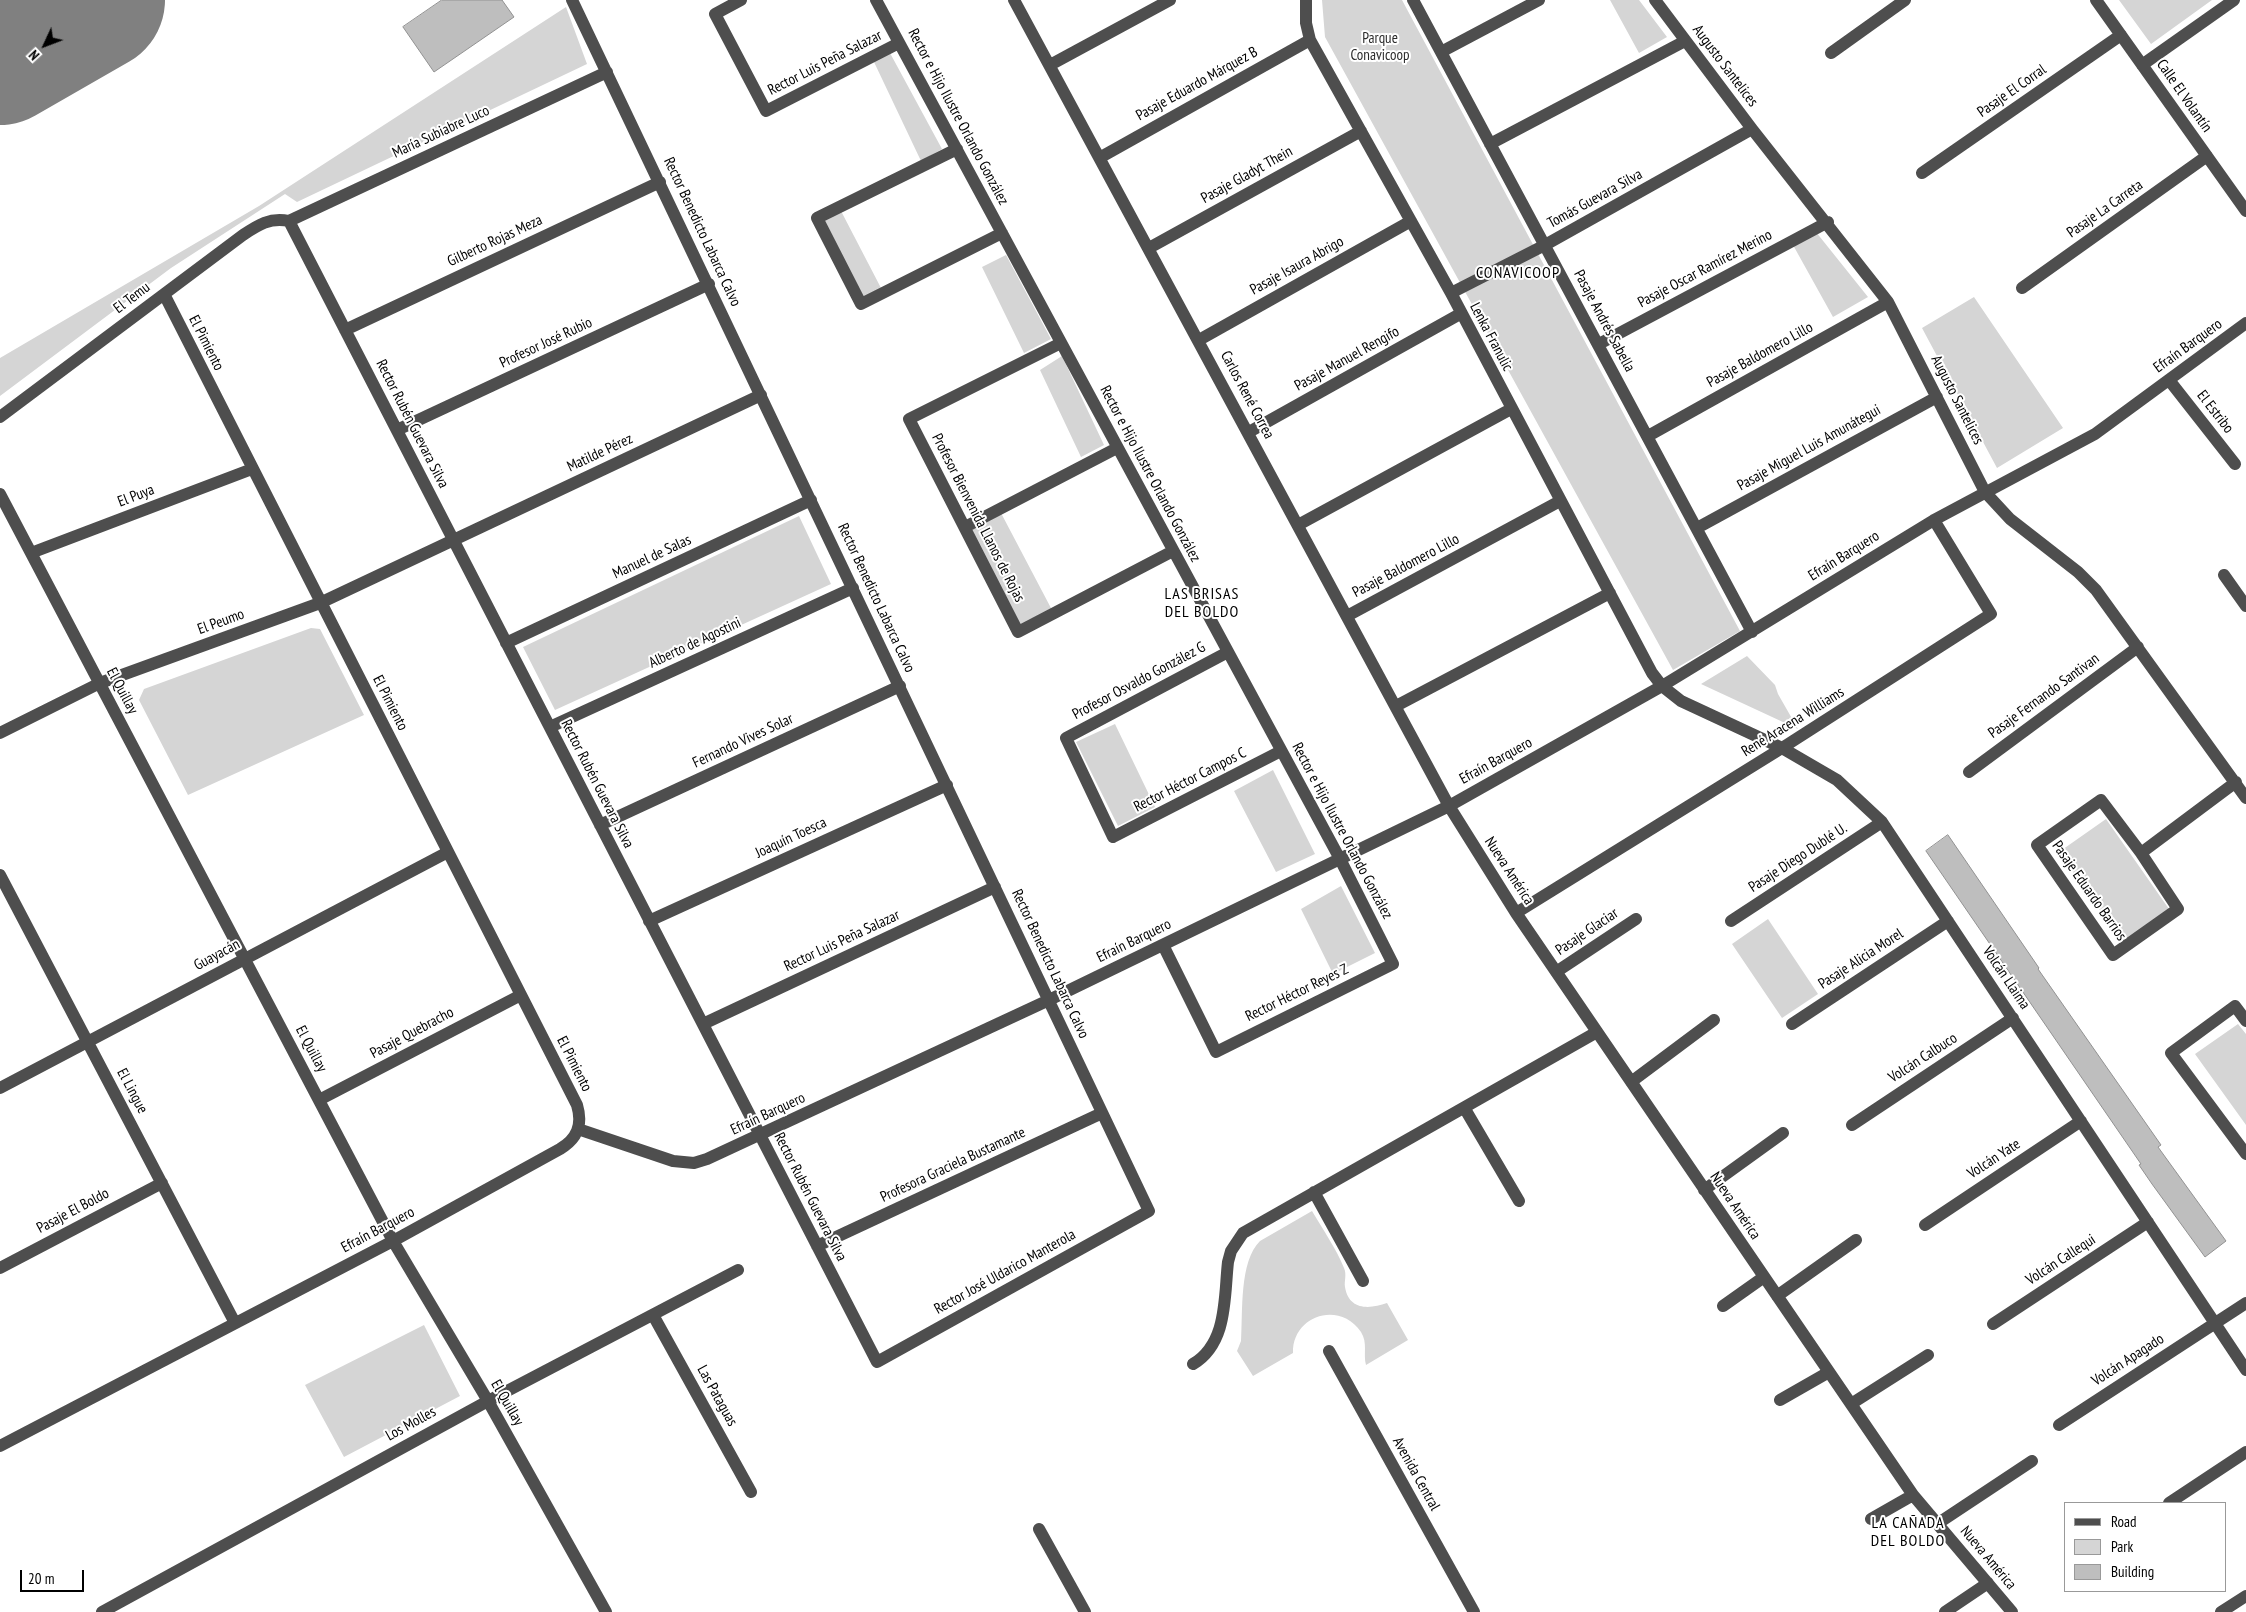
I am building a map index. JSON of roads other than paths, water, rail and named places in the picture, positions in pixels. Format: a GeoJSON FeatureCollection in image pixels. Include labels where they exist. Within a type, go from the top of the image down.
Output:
{"type":"FeatureCollection","features":[{"type":"Feature","properties":{"kind":"street","name":"Rector Benedicto Labarca Calvo"},"geometry":{"type":"LineString","coordinates":[[572,0],[709,284],[1149,1211]]}},
{"type":"Feature","properties":{"kind":"street","name":"Rector Luis Peña Salazar"},"geometry":{"type":"LineString","coordinates":[[740,0],[715,14],[766,111],[899,43]]}},
{"type":"Feature","properties":{"kind":"street","name":"Rector e Hijo Ilustre Orlando González"},"geometry":{"type":"LineString","coordinates":[[876,0],[1340,859],[1393,964]]}},
{"type":"Feature","properties":{"kind":"street","name":"Carlos René Correa"},"geometry":{"type":"LineString","coordinates":[[1014,0],[1249,432],[1449,806]]}},
{"type":"Feature","properties":{"kind":"street"},"geometry":{"type":"LineString","coordinates":[[1050,65],[1170,0]]}},
{"type":"Feature","properties":{"kind":"street","name":"Lenka Franulic"},"geometry":{"type":"LineString","coordinates":[[1306,0],[1306,24],[1310,40],[1451,293],[1460,314],[1560,501],[1662,686]]}},
{"type":"Feature","properties":{"kind":"street","name":"Pasaje Andrés Sabella"},"geometry":{"type":"LineString","coordinates":[[1413,0],[1752,632]]}},
{"type":"Feature","properties":{"kind":"street"},"geometry":{"type":"LineString","coordinates":[[1441,52],[1539,0]]}},
{"type":"Feature","properties":{"kind":"street","name":"Augusto Santelices"},"geometry":{"type":"LineString","coordinates":[[1655,0],[1752,129],[1828,222],[1888,302],[1985,492],[2010,519],[2092,586],[2246,798]]}},
{"type":"Feature","properties":{"kind":"street"},"geometry":{"type":"LineString","coordinates":[[1831,53],[1905,0]]}},
{"type":"Feature","properties":{"kind":"street","name":"Calle El Volantín"},"geometry":{"type":"LineString","coordinates":[[2096,0],[2246,211]]}},
{"type":"Feature","properties":{"kind":"street"},"geometry":{"type":"LineString","coordinates":[[2142,65],[2234,0]]}},
{"type":"Feature","properties":{"kind":"street","name":"Pasaje El Corral"},"geometry":{"type":"LineString","coordinates":[[1922,173],[2121,35]]}},
{"type":"Feature","properties":{"kind":"street","name":"Pasaje Eduardo Márquez B"},"geometry":{"type":"LineString","coordinates":[[1100,157],[1310,40]]}},
{"type":"Feature","properties":{"kind":"street"},"geometry":{"type":"LineString","coordinates":[[1490,144],[1686,41]]}},
{"type":"Feature","properties":{"kind":"street","name":"María Subiabre Luco"},"geometry":{"type":"LineString","coordinates":[[289,221],[607,72]]}},
{"type":"Feature","properties":{"kind":"street","name":"Tomás Guevara Silva"},"geometry":{"type":"LineString","coordinates":[[1451,293],[1545,245],[1752,129]]}},
{"type":"Feature","properties":{"kind":"street","name":"Pasaje Gladyt Thein"},"geometry":{"type":"LineString","coordinates":[[1149,248],[1361,131]]}},
{"type":"Feature","properties":{"kind":"street"},"geometry":{"type":"LineString","coordinates":[[957,149],[817,218],[861,304],[1002,232]]}},
{"type":"Feature","properties":{"kind":"street","name":"Pasaje La Carreta"},"geometry":{"type":"LineString","coordinates":[[2022,288],[2207,156]]}},
{"type":"Feature","properties":{"kind":"street","name":"Gilberto Rojas Meza"},"geometry":{"type":"LineString","coordinates":[[344,330],[660,182]]}},
{"type":"Feature","properties":{"kind":"street","name":"El Temu"},"geometry":{"type":"LineString","coordinates":[[0,417],[257,226],[274,219],[289,221]]}},
{"type":"Feature","properties":{"kind":"street","name":"Rector Rubén Guevara Silva"},"geometry":{"type":"LineString","coordinates":[[289,221],[877,1362]]}},
{"type":"Feature","properties":{"kind":"street","name":"Pasaje Isaura Abrigo"},"geometry":{"type":"LineString","coordinates":[[1199,340],[1411,221]]}},
{"type":"Feature","properties":{"kind":"street","name":"Pasaje Oscar Ramírez Merino"},"geometry":{"type":"LineString","coordinates":[[1598,344],[1828,222]]}},
{"type":"Feature","properties":{"kind":"street","name":"Profesor José Rubio"},"geometry":{"type":"LineString","coordinates":[[397,430],[709,284]]}},
{"type":"Feature","properties":{"kind":"street","name":"El Pimiento"},"geometry":{"type":"LineString","coordinates":[[164,294],[577,1105],[579,1113],[578,1130]]}},
{"type":"Feature","properties":{"kind":"street","name":"Pasaje Baldomero Lillo"},"geometry":{"type":"LineString","coordinates":[[1648,436],[1888,302]]}},
{"type":"Feature","properties":{"kind":"street","name":"Pasaje Manuel Rengifo"},"geometry":{"type":"LineString","coordinates":[[1249,432],[1460,314]]}},
{"type":"Feature","properties":{"kind":"street","name":"Efraín Barquero"},"geometry":{"type":"LineString","coordinates":[[0,1446],[393,1241],[560,1149],[574,1138],[578,1130],[684,1163],[701,1162],[1049,1000],[1449,806],[1662,686],[1934,520],[2095,434],[2246,323]]}},
{"type":"Feature","properties":{"kind":"street","name":"Profesor Bienvenida Llanos de Rojas"},"geometry":{"type":"LineString","coordinates":[[1061,343],[909,419],[1018,632],[1173,551]]}},
{"type":"Feature","properties":{"kind":"street","name":"El Estribo"},"geometry":{"type":"LineString","coordinates":[[2169,380],[2235,464]]}},
{"type":"Feature","properties":{"kind":"street","name":"Matilde Pérez"},"geometry":{"type":"LineString","coordinates":[[453,540],[761,395]]}},
{"type":"Feature","properties":{"kind":"street","name":"Pasaje Miguel Luis Amunátegui"},"geometry":{"type":"LineString","coordinates":[[1697,528],[1937,397]]}},
{"type":"Feature","properties":{"kind":"street"},"geometry":{"type":"LineString","coordinates":[[1298,525],[1511,408]]}},
{"type":"Feature","properties":{"kind":"street"},"geometry":{"type":"LineString","coordinates":[[965,527],[1117,448]]}},
{"type":"Feature","properties":{"kind":"street","name":"El Puya"},"geometry":{"type":"LineString","coordinates":[[31,553],[252,469]]}},
{"type":"Feature","properties":{"kind":"street","name":"El Quillay"},"geometry":{"type":"LineString","coordinates":[[0,494],[393,1241],[488,1401],[606,1612]]}},
{"type":"Feature","properties":{"kind":"street","name":"Manuel de Salas"},"geometry":{"type":"LineString","coordinates":[[506,643],[811,500]]}},
{"type":"Feature","properties":{"kind":"street","name":"Pasaje Baldomero Lillo"},"geometry":{"type":"LineString","coordinates":[[1347,616],[1560,501]]}},
{"type":"Feature","properties":{"kind":"street","name":"René Aracena Williams"},"geometry":{"type":"LineString","coordinates":[[1516,913],[1782,748],[1991,614],[1934,520]]}},
{"type":"Feature","properties":{"kind":"street","name":"El Peumo"},"geometry":{"type":"LineString","coordinates":[[0,733],[100,683],[320,603],[453,540]]}},
{"type":"Feature","properties":{"kind":"street"},"geometry":{"type":"LineString","coordinates":[[2224,575],[2246,606]]}},
{"type":"Feature","properties":{"kind":"street","name":"Alberto de Agostini"},"geometry":{"type":"LineString","coordinates":[[550,728],[853,588]]}},
{"type":"Feature","properties":{"kind":"street"},"geometry":{"type":"LineString","coordinates":[[1396,706],[1610,593]]}},
{"type":"Feature","properties":{"kind":"street","name":"Pasaje Fernando Santivan"},"geometry":{"type":"LineString","coordinates":[[1969,772],[2138,647]]}},
{"type":"Feature","properties":{"kind":"street","name":"Profesor Osvaldo González G"},"geometry":{"type":"LineString","coordinates":[[1113,838],[1066,738],[1228,652]]}},
{"type":"Feature","properties":{"kind":"street","name":"Fernando Vives Solar"},"geometry":{"type":"LineString","coordinates":[[600,825],[900,686]]}},
{"type":"Feature","properties":{"kind":"street","name":"Volcán Llaima"},"geometry":{"type":"LineString","coordinates":[[1662,686],[1681,701],[1782,748],[1837,780],[1882,822],[2246,1370]]}},
{"type":"Feature","properties":{"kind":"street","name":"Rector Héctor Campos C"},"geometry":{"type":"LineString","coordinates":[[1113,838],[1281,751]]}},
{"type":"Feature","properties":{"kind":"street"},"geometry":{"type":"LineString","coordinates":[[2141,853],[2236,782]]}},
{"type":"Feature","properties":{"kind":"street","name":"Joaquín Toesca"},"geometry":{"type":"LineString","coordinates":[[649,921],[947,784]]}},
{"type":"Feature","properties":{"kind":"street","name":"Pasaje Eduardo Barrios"},"geometry":{"type":"LineString","coordinates":[[2101,800],[2141,853],[2178,909],[2114,955],[2038,845],[2101,800]]}},
{"type":"Feature","properties":{"kind":"street","name":"Nueva América"},"geometry":{"type":"LineString","coordinates":[[1449,806],[1516,913],[1913,1495],[2012,1612]]}},
{"type":"Feature","properties":{"kind":"street","name":"Pasaje Diego Dublé U."},"geometry":{"type":"LineString","coordinates":[[1732,921],[1882,822]]}},
{"type":"Feature","properties":{"kind":"street","name":"Guayacán"},"geometry":{"type":"LineString","coordinates":[[0,1088],[448,852]]}},
{"type":"Feature","properties":{"kind":"street","name":"El Lingue"},"geometry":{"type":"LineString","coordinates":[[0,875],[4,894],[88,1042],[235,1323]]}},
{"type":"Feature","properties":{"kind":"street","name":"Rector Luis Peña Salazar"},"geometry":{"type":"LineString","coordinates":[[702,1024],[996,887]]}},
{"type":"Feature","properties":{"kind":"street","name":"Pasaje Glaciar"},"geometry":{"type":"LineString","coordinates":[[1556,972],[1636,919]]}},
{"type":"Feature","properties":{"kind":"street","name":"Pasaje Alicia Morel"},"geometry":{"type":"LineString","coordinates":[[1792,1024],[1948,921]]}},
{"type":"Feature","properties":{"kind":"street","name":"Rector Héctor Reyes Z"},"geometry":{"type":"LineString","coordinates":[[1162,945],[1216,1052],[1393,964]]}},
{"type":"Feature","properties":{"kind":"street","name":"Pasaje Quebracho"},"geometry":{"type":"LineString","coordinates":[[319,1100],[521,995]]}},
{"type":"Feature","properties":{"kind":"street"},"geometry":{"type":"LineString","coordinates":[[2246,1021],[2235,1006],[2171,1053],[2246,1154]]}},
{"type":"Feature","properties":{"kind":"street","name":"Volcán Calbuco"},"geometry":{"type":"LineString","coordinates":[[1852,1125],[2013,1018]]}},
{"type":"Feature","properties":{"kind":"street"},"geometry":{"type":"LineString","coordinates":[[1631,1082],[1714,1020]]}},
{"type":"Feature","properties":{"kind":"street"},"geometry":{"type":"LineString","coordinates":[[1193,1364],[1208,1353],[1217,1338],[1228,1262],[1237,1240],[1251,1227],[1465,1109],[1597,1032]]}},
{"type":"Feature","properties":{"kind":"street"},"geometry":{"type":"LineString","coordinates":[[1465,1109],[1519,1201]]}},
{"type":"Feature","properties":{"kind":"street","name":"Profesora Graciela Bustamante"},"geometry":{"type":"LineString","coordinates":[[817,1246],[1102,1113]]}},
{"type":"Feature","properties":{"kind":"street","name":"Volcán Yate"},"geometry":{"type":"LineString","coordinates":[[1925,1225],[2081,1121]]}},
{"type":"Feature","properties":{"kind":"street"},"geometry":{"type":"LineString","coordinates":[[1704,1190],[1783,1133]]}},
{"type":"Feature","properties":{"kind":"street","name":"Pasaje El Boldo"},"geometry":{"type":"LineString","coordinates":[[0,1268],[162,1183]]}},
{"type":"Feature","properties":{"kind":"street"},"geometry":{"type":"LineString","coordinates":[[1314,1192],[1363,1280]]}},
{"type":"Feature","properties":{"kind":"street","name":"Rector José Uldarico Manterola"},"geometry":{"type":"LineString","coordinates":[[877,1362],[1149,1211]]}},
{"type":"Feature","properties":{"kind":"street","name":"Volcán Callequi"},"geometry":{"type":"LineString","coordinates":[[1992,1324],[2148,1222]]}},
{"type":"Feature","properties":{"kind":"street"},"geometry":{"type":"LineString","coordinates":[[1777,1296],[1856,1240]]}},
{"type":"Feature","properties":{"kind":"street","name":"Los Molles"},"geometry":{"type":"LineString","coordinates":[[102,1612],[488,1401],[738,1270]]}},
{"type":"Feature","properties":{"kind":"street"},"geometry":{"type":"LineString","coordinates":[[1723,1306],[1764,1277]]}},
{"type":"Feature","properties":{"kind":"street","name":"Volcán Apagado"},"geometry":{"type":"LineString","coordinates":[[2059,1425],[2246,1302]]}},
{"type":"Feature","properties":{"kind":"street","name":"Las Pataguas"},"geometry":{"type":"LineString","coordinates":[[653,1315],[751,1492]]}},
{"type":"Feature","properties":{"kind":"street","name":"Avenida Central"},"geometry":{"type":"LineString","coordinates":[[1329,1351],[1474,1612]]}},
{"type":"Feature","properties":{"kind":"street"},"geometry":{"type":"LineString","coordinates":[[1851,1404],[1928,1355]]}},
{"type":"Feature","properties":{"kind":"street"},"geometry":{"type":"LineString","coordinates":[[1780,1400],[1829,1372]]}},
{"type":"Feature","properties":{"kind":"street"},"geometry":{"type":"LineString","coordinates":[[2171,1502],[2246,1452]]}},
{"type":"Feature","properties":{"kind":"street"},"geometry":{"type":"LineString","coordinates":[[1937,1524],[2032,1461]]}},
{"type":"Feature","properties":{"kind":"street"},"geometry":{"type":"LineString","coordinates":[[1871,1519],[1913,1495]]}},
{"type":"Feature","properties":{"kind":"street"},"geometry":{"type":"LineString","coordinates":[[1039,1529],[1085,1612]]}},
{"type":"Feature","properties":{"kind":"street"},"geometry":{"type":"LineString","coordinates":[[1945,1612],[1988,1583]]}},
{"type":"Feature","properties":{"kind":"street"},"geometry":{"type":"LineString","coordinates":[[2221,1612],[2246,1596]]}},
{"type":"Feature","properties":{"kind":"district","name":"CONAVICOOP"},"geometry":{"type":"Point","coordinates":[1518,273]}},
{"type":"Feature","properties":{"kind":"district","name":"LAS BRISAS DEL BOLDO"},"geometry":{"type":"Point","coordinates":[1202,603]}},
{"type":"Feature","properties":{"kind":"district","name":"LA CAÑADA DEL BOLDO"},"geometry":{"type":"Point","coordinates":[1908,1532]}},
{"type":"Feature","properties":{"kind":"park label","name":"Parque Conavicoop"},"geometry":{"type":"Point","coordinates":[1380,48]}}]}
